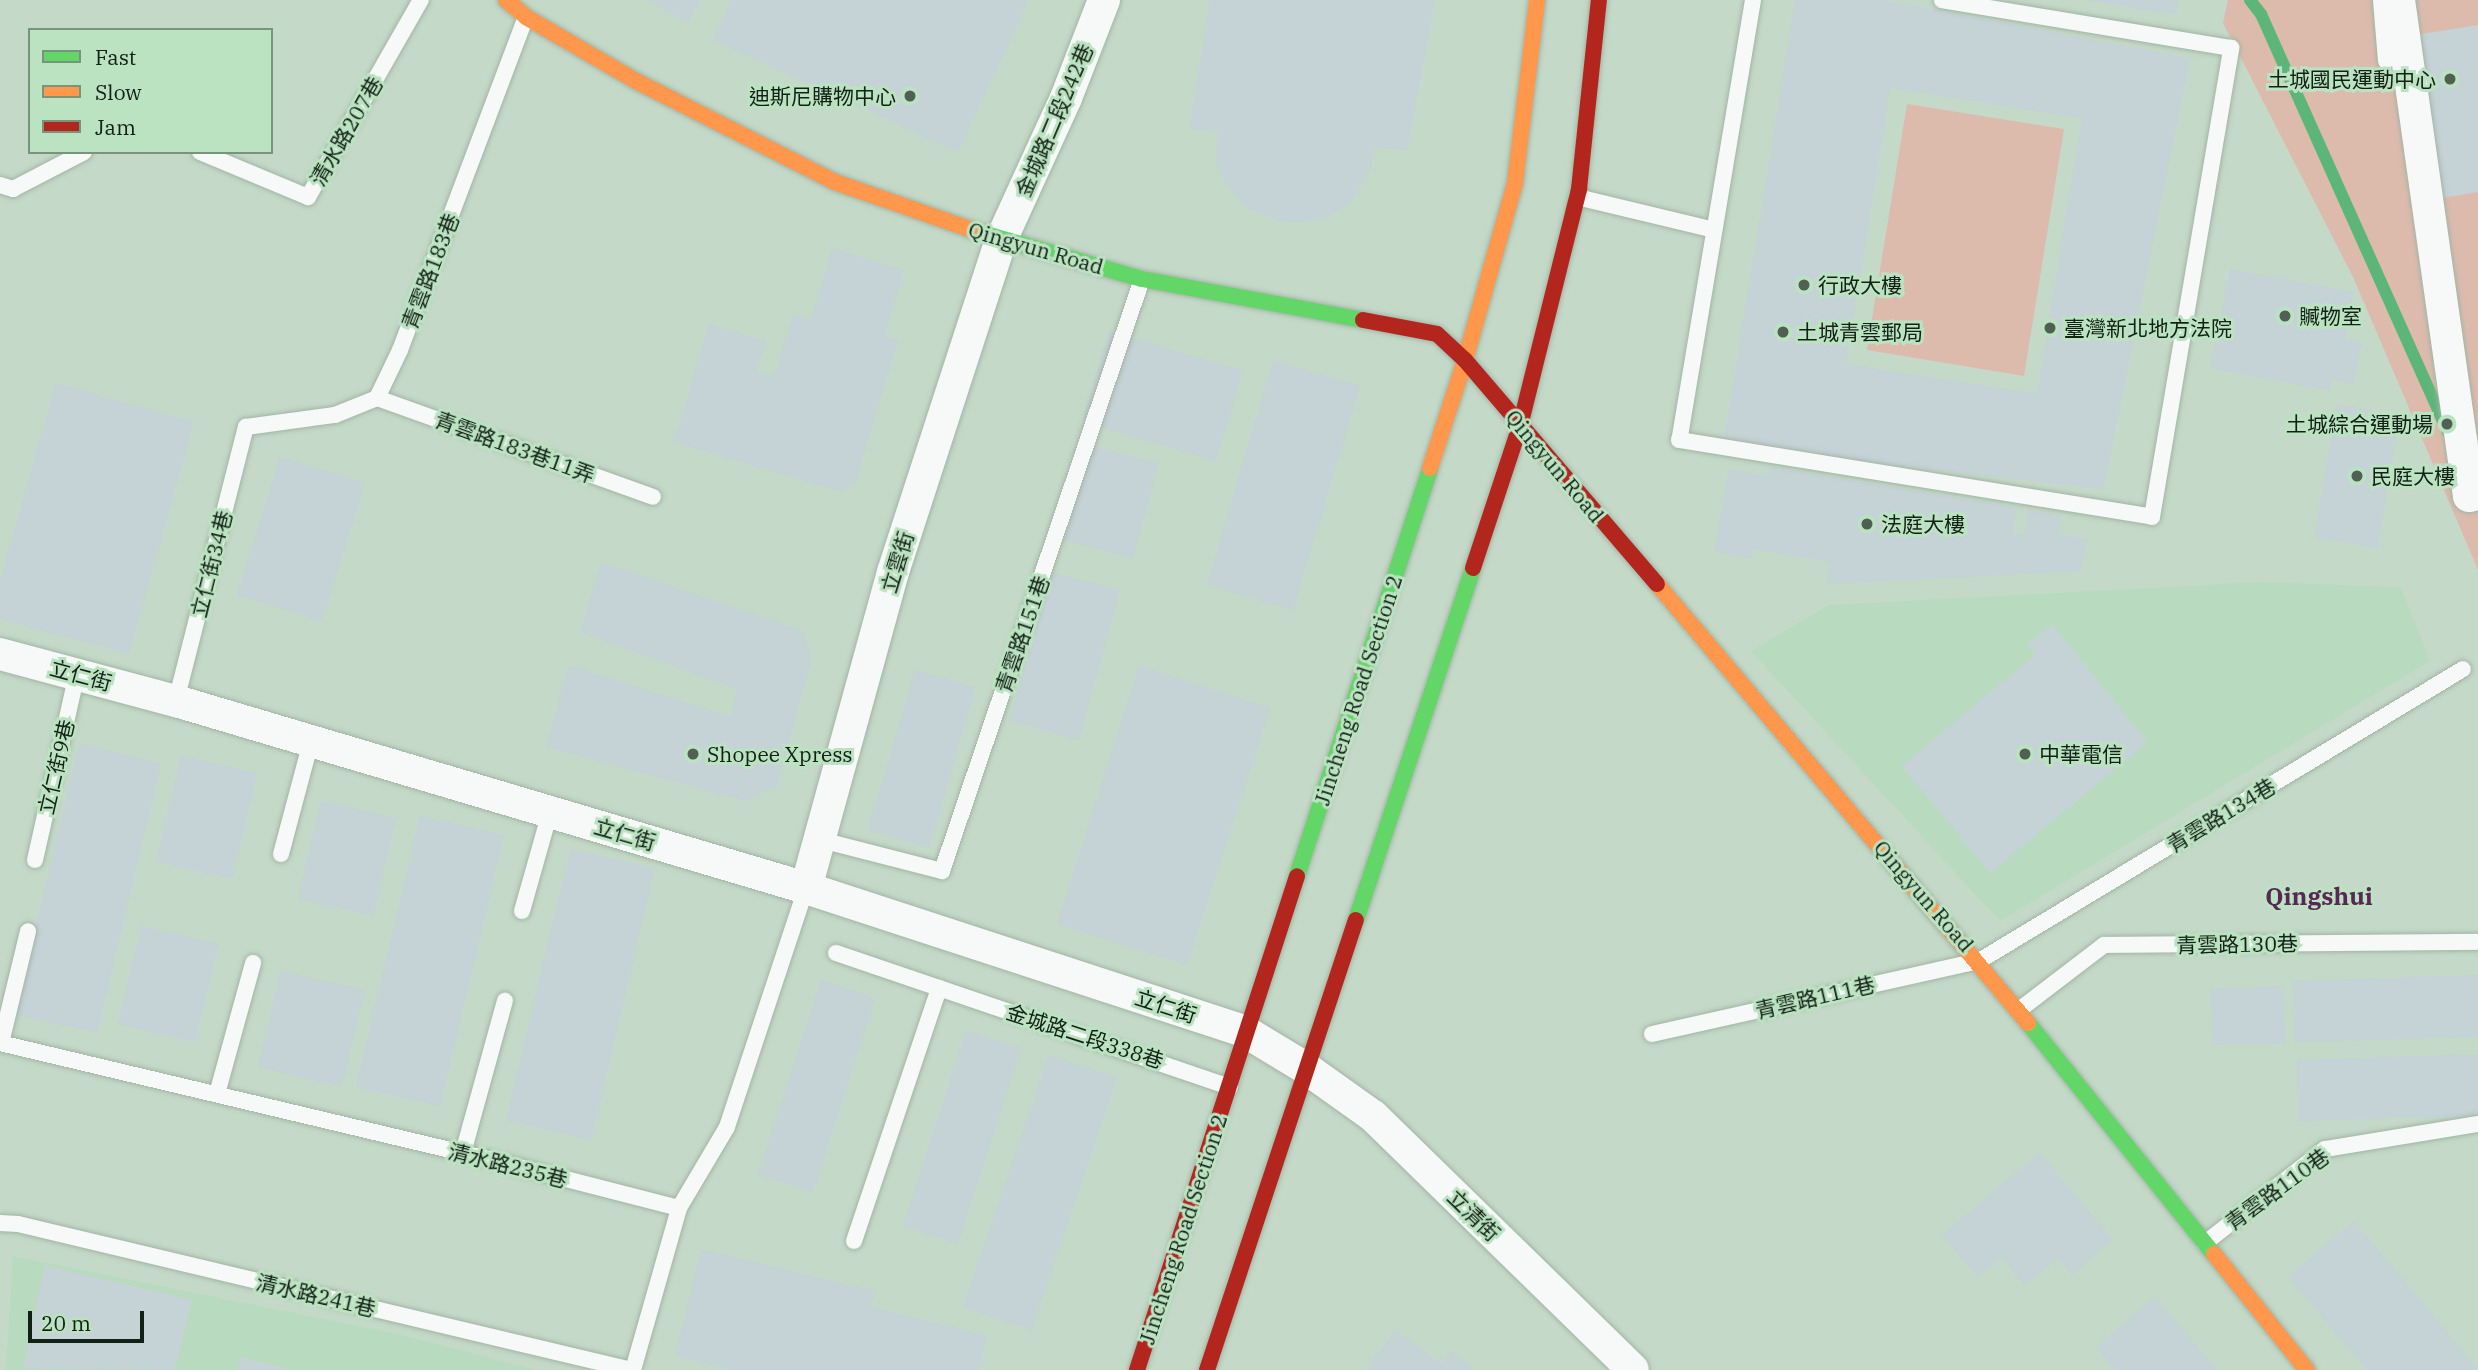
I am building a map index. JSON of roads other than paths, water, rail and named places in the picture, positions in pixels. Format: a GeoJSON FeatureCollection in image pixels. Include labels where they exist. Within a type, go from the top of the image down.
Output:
{"type":"FeatureCollection","features":[{"type":"Feature","properties":{"kind":"main road","name":"Qingyun Road"},"geometry":{"type":"LineString","coordinates":[[506,0],[526,17],[636,81],[835,182],[1001,240],[1142,279],[1437,334],[1465,360],[1979,961],[2307,1370]]}},
{"type":"Feature","properties":{"kind":"main road","name":"Jincheng Road Section 2"},"geometry":{"type":"LineString","coordinates":[[1137,1370],[1465,360],[1515,183],[1537,0]]}},
{"type":"Feature","properties":{"kind":"main road"},"geometry":{"type":"LineString","coordinates":[[1207,1370],[1520,426],[1577,197],[1599,0]]}},
{"type":"Feature","properties":{"kind":"street","name":"金城路二段242巷"},"geometry":{"type":"LineString","coordinates":[[1001,240],[1066,98],[1104,0]]}},
{"type":"Feature","properties":{"kind":"street"},"geometry":{"type":"LineString","coordinates":[[2399,0],[2469,496],[2478,494]]}},
{"type":"Feature","properties":{"kind":"street","name":"立雲街"},"geometry":{"type":"LineString","coordinates":[[806,888],[893,572],[1001,240]]}},
{"type":"Feature","properties":{"kind":"street","name":"立仁街"},"geometry":{"type":"LineString","coordinates":[[0,654],[176,701],[806,888],[1246,1032],[1307,1069]]}},
{"type":"Feature","properties":{"kind":"street","name":"立清街"},"geometry":{"type":"LineString","coordinates":[[1307,1069],[1373,1116],[1633,1370]]}},
{"type":"Feature","properties":{"kind":"lane","name":"清水路207巷"},"geometry":{"type":"LineString","coordinates":[[205,154],[308,197],[421,0]]}},
{"type":"Feature","properties":{"kind":"lane"},"geometry":{"type":"LineString","coordinates":[[1753,0],[1679,440],[2151,517],[2231,48],[1942,0]]}},
{"type":"Feature","properties":{"kind":"lane"},"geometry":{"type":"LineString","coordinates":[[2381,0],[2386,61]]}},
{"type":"Feature","properties":{"kind":"lane","name":"青雲路183巷"},"geometry":{"type":"LineString","coordinates":[[377,398],[400,350],[526,17]]}},
{"type":"Feature","properties":{"kind":"lane"},"geometry":{"type":"LineString","coordinates":[[0,185],[13,189],[80,154]]}},
{"type":"Feature","properties":{"kind":"lane"},"geometry":{"type":"LineString","coordinates":[[1577,197],[1714,230]]}},
{"type":"Feature","properties":{"kind":"lane","name":"青雲路151巷"},"geometry":{"type":"LineString","coordinates":[[821,841],[942,871],[1142,279]]}},
{"type":"Feature","properties":{"kind":"lane","name":"立仁街34巷"},"geometry":{"type":"LineString","coordinates":[[176,701],[246,426],[335,415],[377,398]]}},
{"type":"Feature","properties":{"kind":"lane","name":"青雲路183巷11弄"},"geometry":{"type":"LineString","coordinates":[[377,398],[653,497]]}},
{"type":"Feature","properties":{"kind":"lane","name":"青雲路134巷"},"geometry":{"type":"LineString","coordinates":[[1979,961],[2463,669]]}},
{"type":"Feature","properties":{"kind":"lane","name":"立仁街9巷"},"geometry":{"type":"LineString","coordinates":[[35,860],[77,674]]}},
{"type":"Feature","properties":{"kind":"lane"},"geometry":{"type":"LineString","coordinates":[[281,855],[310,741]]}},
{"type":"Feature","properties":{"kind":"lane"},"geometry":{"type":"LineString","coordinates":[[522,911],[550,812]]}},
{"type":"Feature","properties":{"kind":"lane"},"geometry":{"type":"LineString","coordinates":[[632,1370],[679,1209],[727,1127],[806,888]]}},
{"type":"Feature","properties":{"kind":"lane"},"geometry":{"type":"LineString","coordinates":[[0,1043],[28,931]]}},
{"type":"Feature","properties":{"kind":"lane","name":"青雲路130巷"},"geometry":{"type":"LineString","coordinates":[[2019,1010],[2104,945],[2478,942]]}},
{"type":"Feature","properties":{"kind":"lane","name":"金城路二段338巷"},"geometry":{"type":"LineString","coordinates":[[836,953],[1230,1087]]}},
{"type":"Feature","properties":{"kind":"lane","name":"青雲路111巷"},"geometry":{"type":"LineString","coordinates":[[1652,1034],[1979,961]]}},
{"type":"Feature","properties":{"kind":"lane"},"geometry":{"type":"LineString","coordinates":[[217,1094],[253,963]]}},
{"type":"Feature","properties":{"kind":"lane"},"geometry":{"type":"LineString","coordinates":[[855,1241],[939,988]]}},
{"type":"Feature","properties":{"kind":"lane"},"geometry":{"type":"LineString","coordinates":[[463,1153],[505,1001]]}},
{"type":"Feature","properties":{"kind":"lane","name":"清水路235巷"},"geometry":{"type":"LineString","coordinates":[[0,1043],[463,1153],[679,1209]]}},
{"type":"Feature","properties":{"kind":"lane","name":"青雲路110巷"},"geometry":{"type":"LineString","coordinates":[[2205,1243],[2325,1149],[2478,1124]]}},
{"type":"Feature","properties":{"kind":"lane","name":"清水路241巷"},"geometry":{"type":"LineString","coordinates":[[0,1223],[18,1224],[632,1370]]}},
{"type":"Feature","properties":{"kind":"waterway"},"geometry":{"type":"LineString","coordinates":[[2250,0],[2261,14],[2448,432]]}},
{"type":"Feature","properties":{"kind":"place","name":"土城國民運動中心"},"geometry":{"type":"Point","coordinates":[2450,79]}},
{"type":"Feature","properties":{"kind":"place","name":"迪斯尼購物中心"},"geometry":{"type":"Point","coordinates":[910,96]}},
{"type":"Feature","properties":{"kind":"place","name":"行政大樓"},"geometry":{"type":"Point","coordinates":[1804,285]}},
{"type":"Feature","properties":{"kind":"place","name":"贓物室"},"geometry":{"type":"Point","coordinates":[2285,316]}},
{"type":"Feature","properties":{"kind":"place","name":"臺灣新北地方法院"},"geometry":{"type":"Point","coordinates":[2050,328]}},
{"type":"Feature","properties":{"kind":"place","name":"土城青雲郵局"},"geometry":{"type":"Point","coordinates":[1783,332]}},
{"type":"Feature","properties":{"kind":"place","name":"土城綜合運動場"},"geometry":{"type":"Point","coordinates":[2447,424]}},
{"type":"Feature","properties":{"kind":"place","name":"民庭大樓"},"geometry":{"type":"Point","coordinates":[2357,476]}},
{"type":"Feature","properties":{"kind":"place","name":"法庭大樓"},"geometry":{"type":"Point","coordinates":[1867,524]}},
{"type":"Feature","properties":{"kind":"place","name":"Shopee Xpress"},"geometry":{"type":"Point","coordinates":[693,754]}},
{"type":"Feature","properties":{"kind":"place","name":"中華電信"},"geometry":{"type":"Point","coordinates":[2025,754]}},
{"type":"Feature","properties":{"kind":"district","name":"Qingshui"},"geometry":{"type":"Point","coordinates":[2319,897]}}]}
